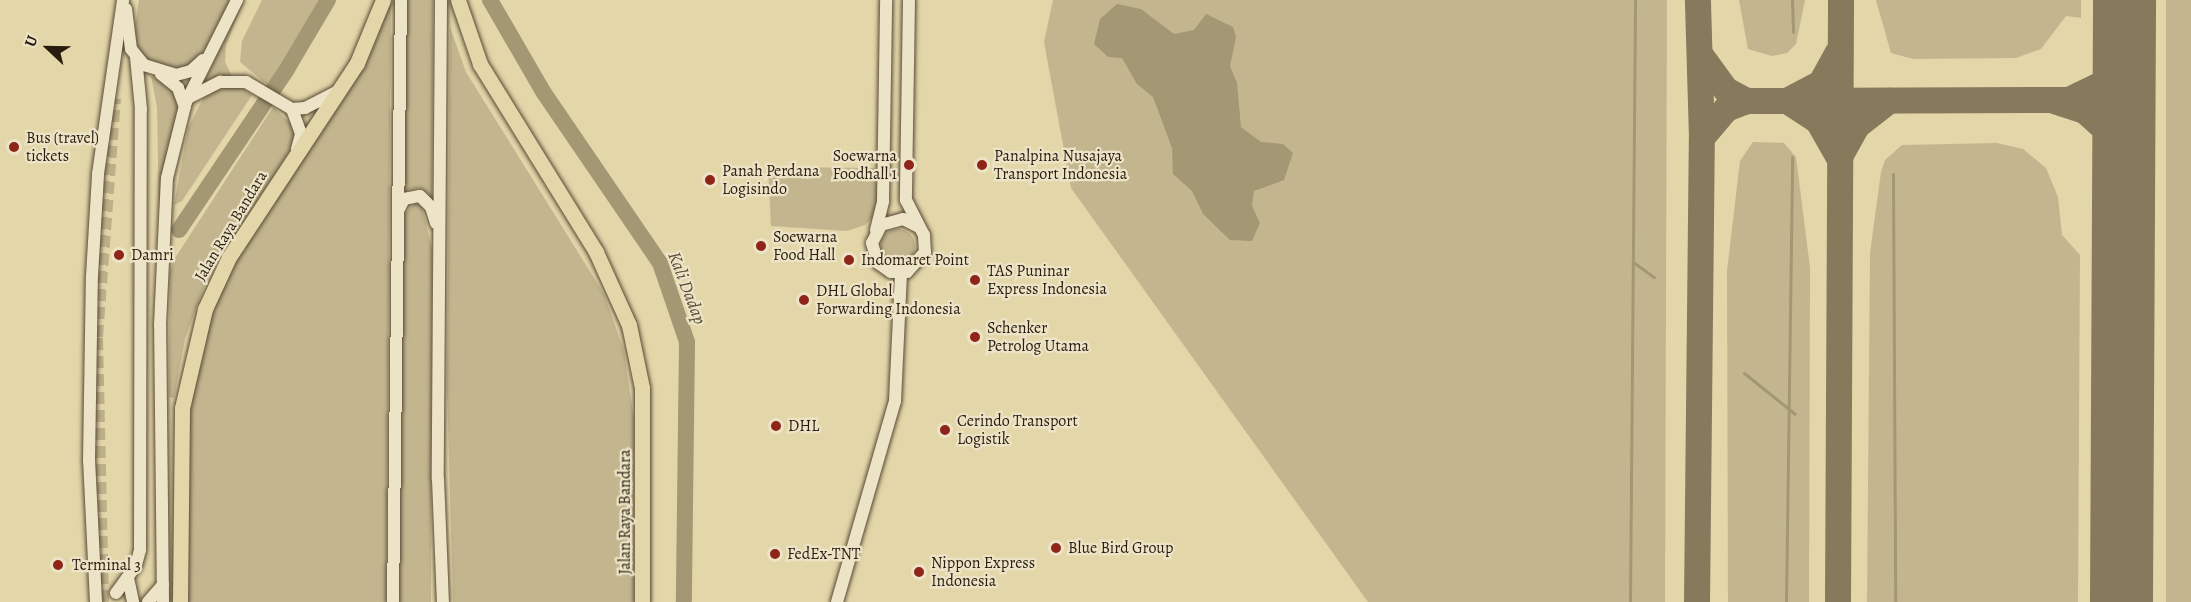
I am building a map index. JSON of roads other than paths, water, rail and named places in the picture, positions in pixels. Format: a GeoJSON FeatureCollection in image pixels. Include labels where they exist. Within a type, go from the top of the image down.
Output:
{"type":"FeatureCollection","features":[{"type":"Feature","properties":{"kind":"main road","name":"Jalan Raya Bandara"},"geometry":{"type":"LineString","coordinates":[[180,602],[182,408],[189,361],[214,286],[291,161],[345,83],[371,37],[383,0]]}},
{"type":"Feature","properties":{"kind":"main road","name":"Jalan Raya Bandara"},"geometry":{"type":"LineString","coordinates":[[458,0],[480,64],[607,271],[629,326],[642,388],[642,602]]}},
{"type":"Feature","properties":{"kind":"street"},"geometry":{"type":"LineString","coordinates":[[163,602],[160,325],[165,214],[171,156],[186,105],[237,0]]}},
{"type":"Feature","properties":{"kind":"street"},"geometry":{"type":"LineString","coordinates":[[393,602],[401,0]]}},
{"type":"Feature","properties":{"kind":"street"},"geometry":{"type":"LineString","coordinates":[[441,0],[438,479],[443,602]]}},
{"type":"Feature","properties":{"kind":"street"},"geometry":{"type":"LineString","coordinates":[[886,0],[883,201],[876,231],[874,259],[886,270],[901,273],[923,257],[925,241],[906,201],[909,0]]}},
{"type":"Feature","properties":{"kind":"street"},"geometry":{"type":"LineString","coordinates":[[116,593],[128,578],[140,550],[141,109],[136,57],[126,3]]}},
{"type":"Feature","properties":{"kind":"street"},"geometry":{"type":"LineString","coordinates":[[115,99],[126,3]]}},
{"type":"Feature","properties":{"kind":"street"},"geometry":{"type":"LineString","coordinates":[[96,602],[89,461],[91,299],[98,174],[126,3]]}},
{"type":"Feature","properties":{"kind":"street"},"geometry":{"type":"LineString","coordinates":[[159,73],[191,70],[218,39]]}},
{"type":"Feature","properties":{"kind":"street"},"geometry":{"type":"LineString","coordinates":[[136,57],[178,88],[186,105]]}},
{"type":"Feature","properties":{"kind":"street"},"geometry":{"type":"LineString","coordinates":[[186,105],[212,84],[248,83],[290,108],[301,141],[291,161]]}},
{"type":"Feature","properties":{"kind":"street"},"geometry":{"type":"LineString","coordinates":[[290,108],[331,97],[345,83]]}},
{"type":"Feature","properties":{"kind":"street"},"geometry":{"type":"LineString","coordinates":[[398,216],[404,199],[424,199],[435,217],[440,248]]}},
{"type":"Feature","properties":{"kind":"street"},"geometry":{"type":"LineString","coordinates":[[876,231],[896,219],[918,226]]}},
{"type":"Feature","properties":{"kind":"street"},"geometry":{"type":"LineString","coordinates":[[837,602],[895,401],[901,273]]}},
{"type":"Feature","properties":{"kind":"street"},"geometry":{"type":"LineString","coordinates":[[128,578],[133,602]]}},
{"type":"Feature","properties":{"kind":"street"},"geometry":{"type":"LineString","coordinates":[[148,602],[163,585]]}},
{"type":"Feature","properties":{"kind":"waterway","name":"Kali Dadap"},"geometry":{"type":"LineString","coordinates":[[179,230],[287,69],[328,0]]}},
{"type":"Feature","properties":{"kind":"waterway","name":"Kali Dadap"},"geometry":{"type":"LineString","coordinates":[[490,0],[544,93],[660,263],[687,342],[684,602]]}},
{"type":"Feature","properties":{"kind":"waterway"},"geometry":{"type":"LineString","coordinates":[[1630,602],[1635,0]]}},
{"type":"Feature","properties":{"kind":"waterway"},"geometry":{"type":"LineString","coordinates":[[1792,0],[1793,32]]}},
{"type":"Feature","properties":{"kind":"waterway"},"geometry":{"type":"LineString","coordinates":[[1786,602],[1792,157]]}},
{"type":"Feature","properties":{"kind":"waterway"},"geometry":{"type":"LineString","coordinates":[[1893,174],[1895,602]]}},
{"type":"Feature","properties":{"kind":"waterway"},"geometry":{"type":"LineString","coordinates":[[1633,262],[1654,277]]}},
{"type":"Feature","properties":{"kind":"waterway"},"geometry":{"type":"LineString","coordinates":[[1744,373],[1795,414]]}},
{"type":"Feature","properties":{"kind":"tunnel"},"geometry":{"type":"LineString","coordinates":[[103,602],[97,337],[115,99]]}},
{"type":"Feature","properties":{"kind":"place","name":"Bus (travel) tickets"},"geometry":{"type":"Point","coordinates":[14,147]}},
{"type":"Feature","properties":{"kind":"place","name":"Soewarna Foodhall 1"},"geometry":{"type":"Point","coordinates":[909,165]}},
{"type":"Feature","properties":{"kind":"place","name":"Panalpina Nusajaya Transport Indonesia"},"geometry":{"type":"Point","coordinates":[982,165]}},
{"type":"Feature","properties":{"kind":"place","name":"Panah Perdana Logisindo"},"geometry":{"type":"Point","coordinates":[710,180]}},
{"type":"Feature","properties":{"kind":"place","name":"Soewarna Food Hall"},"geometry":{"type":"Point","coordinates":[761,246]}},
{"type":"Feature","properties":{"kind":"place","name":"Damri"},"geometry":{"type":"Point","coordinates":[119,255]}},
{"type":"Feature","properties":{"kind":"place","name":"Indomaret Point"},"geometry":{"type":"Point","coordinates":[849,260]}},
{"type":"Feature","properties":{"kind":"place","name":"TAS Puninar Express Indonesia"},"geometry":{"type":"Point","coordinates":[975,280]}},
{"type":"Feature","properties":{"kind":"place","name":"DHL Global Forwarding Indonesia"},"geometry":{"type":"Point","coordinates":[804,300]}},
{"type":"Feature","properties":{"kind":"place","name":"Schenker Petrolog Utama"},"geometry":{"type":"Point","coordinates":[975,337]}},
{"type":"Feature","properties":{"kind":"place","name":"DHL"},"geometry":{"type":"Point","coordinates":[776,426]}},
{"type":"Feature","properties":{"kind":"place","name":"Cerindo Transport Logistik"},"geometry":{"type":"Point","coordinates":[945,430]}},
{"type":"Feature","properties":{"kind":"place","name":"Blue Bird Group"},"geometry":{"type":"Point","coordinates":[1056,548]}},
{"type":"Feature","properties":{"kind":"place","name":"FedEx-TNT"},"geometry":{"type":"Point","coordinates":[775,554]}},
{"type":"Feature","properties":{"kind":"place","name":"Terminal 3"},"geometry":{"type":"Point","coordinates":[58,565]}},
{"type":"Feature","properties":{"kind":"place","name":"Nippon Express Indonesia"},"geometry":{"type":"Point","coordinates":[919,572]}}]}
